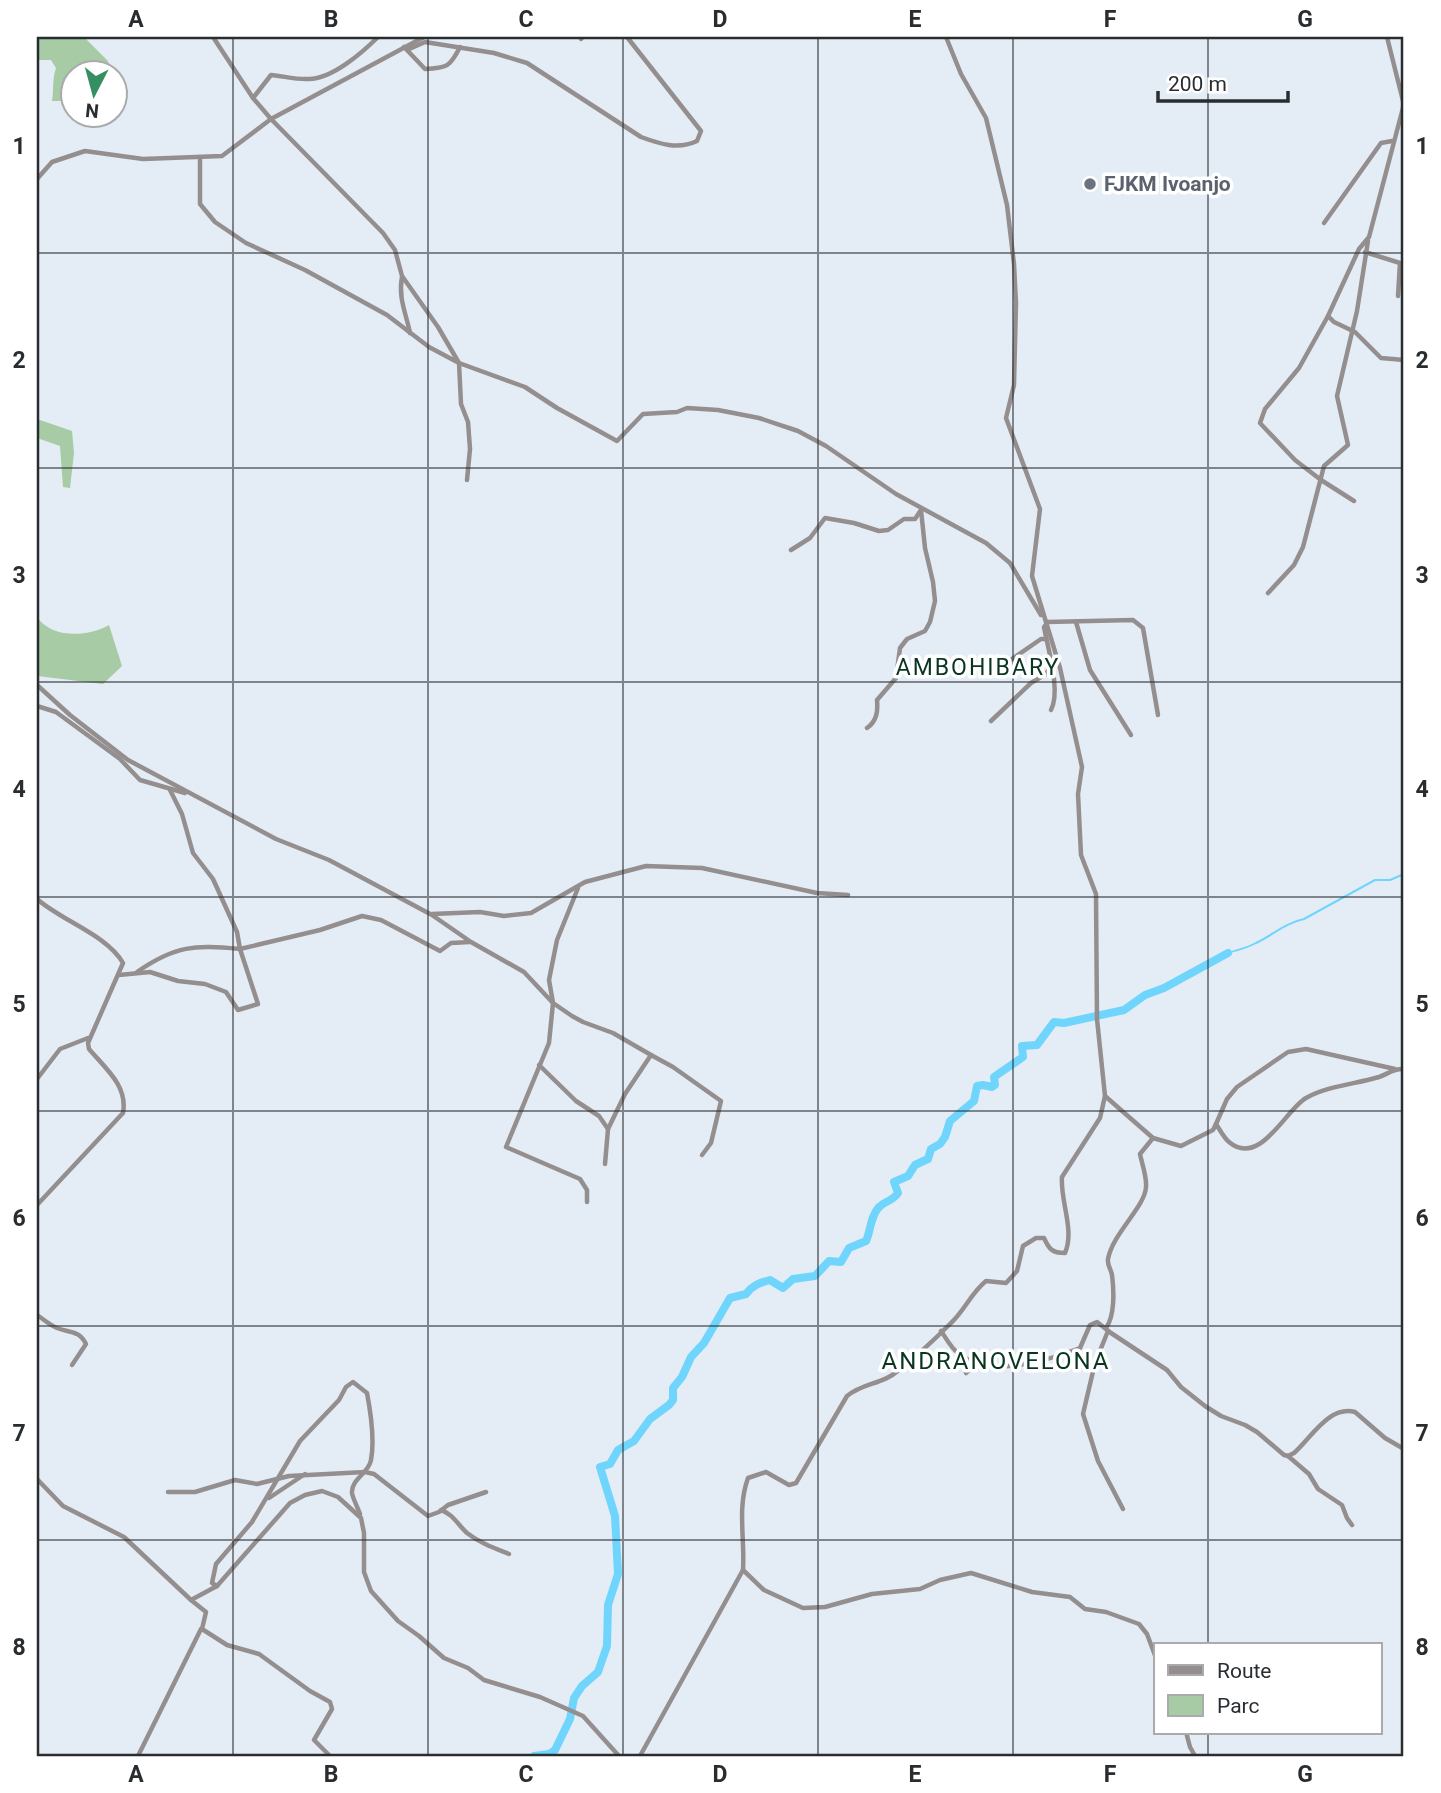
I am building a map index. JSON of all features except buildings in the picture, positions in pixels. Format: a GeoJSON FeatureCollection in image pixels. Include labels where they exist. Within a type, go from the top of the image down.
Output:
{"type":"FeatureCollection","features":[{"type":"Feature","properties":{"kind":"street"},"geometry":{"type":"LineString","coordinates":[[213,37],[253,98],[383,233],[395,250],[402,276],[438,327],[459,363],[461,404],[468,422],[470,449],[467,480]]}},
{"type":"Feature","properties":{"kind":"street"},"geometry":{"type":"LineString","coordinates":[[253,98],[271,75],[310,79],[322,76],[363,52],[377,37]]}},
{"type":"Feature","properties":{"kind":"street"},"geometry":{"type":"LineString","coordinates":[[37,179],[52,162],[85,151],[143,159],[222,156],[271,119],[424,37]]}},
{"type":"Feature","properties":{"kind":"street"},"geometry":{"type":"LineString","coordinates":[[405,49],[425,42],[460,47],[527,63],[641,137],[659,144],[686,146],[697,141],[701,131],[626,37]]}},
{"type":"Feature","properties":{"kind":"street"},"geometry":{"type":"LineString","coordinates":[[640,1756],[743,1570],[743,1494],[748,1478],[766,1472],[789,1485],[796,1483],[847,1396],[858,1386],[884,1381],[893,1375],[951,1322],[986,1281],[1006,1283],[1012,1278],[1017,1271],[1023,1246],[1036,1238],[1044,1238],[1049,1249],[1056,1253],[1065,1253],[1069,1244],[1061,1188],[1062,1177],[1100,1118],[1105,1096],[1097,1015],[1096,894],[1081,855],[1078,794],[1082,767],[1048,622],[1042,612],[1032,576],[1040,509],[1006,418],[1014,385],[1016,303],[1007,205],[986,118],[961,74],[946,37]]}},
{"type":"Feature","properties":{"kind":"street"},"geometry":{"type":"LineString","coordinates":[[1268,593],[1294,565],[1303,547],[1324,466],[1348,445],[1337,396],[1352,331],[1365,252],[1392,141],[1404,105],[1387,37]]}},
{"type":"Feature","properties":{"kind":"street"},"geometry":{"type":"LineString","coordinates":[[405,49],[425,69],[444,68],[453,61],[460,47]]}},
{"type":"Feature","properties":{"kind":"street"},"geometry":{"type":"LineString","coordinates":[[1324,223],[1381,143],[1392,141]]}},
{"type":"Feature","properties":{"kind":"street"},"geometry":{"type":"LineString","coordinates":[[200,157],[200,204],[215,222],[246,243],[305,270],[387,315],[429,347],[459,363],[525,387],[617,441],[643,414],[677,412],[687,408],[718,410],[772,422],[798,431],[826,446],[896,495],[986,543],[1010,563],[1036,610],[1048,622],[1133,620],[1143,628],[1158,715]]}},
{"type":"Feature","properties":{"kind":"street"},"geometry":{"type":"LineString","coordinates":[[1354,501],[1295,460],[1261,423],[1265,409],[1299,368],[1328,316],[1359,249],[1369,237]]}},
{"type":"Feature","properties":{"kind":"street"},"geometry":{"type":"LineString","coordinates":[[1365,252],[1400,263],[1398,296]]}},
{"type":"Feature","properties":{"kind":"street"},"geometry":{"type":"LineString","coordinates":[[402,276],[399,289],[410,334]]}},
{"type":"Feature","properties":{"kind":"street"},"geometry":{"type":"LineString","coordinates":[[1328,316],[1352,331],[1381,358],[1404,360]]}},
{"type":"Feature","properties":{"kind":"street"},"geometry":{"type":"LineString","coordinates":[[791,550],[810,538],[825,518],[847,521],[879,531],[888,530],[904,519],[915,519],[921,509]]}},
{"type":"Feature","properties":{"kind":"street"},"geometry":{"type":"LineString","coordinates":[[867,728],[878,713],[877,700],[896,678],[900,648],[907,639],[925,631],[930,622],[935,601],[921,509]]}},
{"type":"Feature","properties":{"kind":"street"},"geometry":{"type":"LineString","coordinates":[[1048,622],[1044,627],[1055,692],[1055,703],[1051,710]]}},
{"type":"Feature","properties":{"kind":"street"},"geometry":{"type":"LineString","coordinates":[[1076,622],[1090,670],[1131,735]]}},
{"type":"Feature","properties":{"kind":"street"},"geometry":{"type":"LineString","coordinates":[[1009,661],[1041,639],[1046,639]]}},
{"type":"Feature","properties":{"kind":"street"},"geometry":{"type":"LineString","coordinates":[[991,721],[1031,683],[1046,674],[1051,665]]}},
{"type":"Feature","properties":{"kind":"street"},"geometry":{"type":"LineString","coordinates":[[37,685],[70,715],[128,760],[276,839],[330,860],[432,915],[471,942],[524,972],[553,1003],[583,1022],[613,1033],[673,1066],[721,1101],[711,1143],[702,1155]]}},
{"type":"Feature","properties":{"kind":"street"},"geometry":{"type":"LineString","coordinates":[[37,706],[56,712],[120,760],[140,780],[189,794]]}},
{"type":"Feature","properties":{"kind":"street"},"geometry":{"type":"LineString","coordinates":[[119,975],[150,972],[178,981],[205,984],[226,992],[238,1010],[258,1004],[237,932],[214,879],[193,853],[182,814],[170,790]]}},
{"type":"Feature","properties":{"kind":"street"},"geometry":{"type":"LineString","coordinates":[[432,915],[480,912],[504,916],[531,914],[585,882],[646,866],[702,868],[817,893],[848,895]]}},
{"type":"Feature","properties":{"kind":"street"},"geometry":{"type":"LineString","coordinates":[[579,887],[557,940],[549,980],[553,1003],[549,1043],[506,1147],[580,1179],[587,1190],[586,1202]]}},
{"type":"Feature","properties":{"kind":"street"},"geometry":{"type":"LineString","coordinates":[[37,899],[118,954],[123,963],[89,1038],[89,1049],[121,1085],[125,1102],[123,1113],[37,1205]]}},
{"type":"Feature","properties":{"kind":"street"},"geometry":{"type":"LineString","coordinates":[[136,972],[184,947],[240,949],[309,933],[362,915],[382,920],[440,951],[451,943],[471,942]]}},
{"type":"Feature","properties":{"kind":"street"},"geometry":{"type":"LineString","coordinates":[[37,1079],[60,1049],[89,1038]]}},
{"type":"Feature","properties":{"kind":"street"},"geometry":{"type":"LineString","coordinates":[[1105,1096],[1153,1138],[1181,1146],[1213,1130],[1227,1098],[1237,1087],[1271,1061],[1288,1052],[1306,1049],[1404,1069]]}},
{"type":"Feature","properties":{"kind":"street"},"geometry":{"type":"LineString","coordinates":[[605,1164],[608,1129],[625,1094],[651,1055]]}},
{"type":"Feature","properties":{"kind":"street"},"geometry":{"type":"LineString","coordinates":[[539,1065],[576,1101],[599,1116],[608,1129]]}},
{"type":"Feature","properties":{"kind":"street"},"geometry":{"type":"LineString","coordinates":[[1216,1125],[1229,1143],[1242,1148],[1257,1146],[1271,1135],[1305,1098],[1381,1076],[1396,1069]]}},
{"type":"Feature","properties":{"kind":"street"},"geometry":{"type":"LineString","coordinates":[[1123,1510],[1098,1461],[1083,1414],[1112,1309],[1112,1275],[1108,1262],[1113,1243],[1142,1200],[1146,1188],[1140,1154],[1153,1138]]}},
{"type":"Feature","properties":{"kind":"street"},"geometry":{"type":"LineString","coordinates":[[37,1315],[56,1328],[76,1332],[85,1340],[86,1344],[72,1365]]}},
{"type":"Feature","properties":{"kind":"street"},"geometry":{"type":"LineString","coordinates":[[941,1331],[954,1351],[977,1363],[1013,1366],[1059,1356],[1082,1346],[1094,1321],[1167,1370],[1181,1387],[1205,1406],[1220,1416],[1245,1424],[1288,1456],[1310,1474],[1318,1489],[1342,1505],[1352,1525]]}},
{"type":"Feature","properties":{"kind":"street"},"geometry":{"type":"LineString","coordinates":[[966,1373],[977,1363]]}},
{"type":"Feature","properties":{"kind":"street"},"geometry":{"type":"LineString","coordinates":[[217,1586],[212,1583],[216,1564],[252,1522],[300,1441],[353,1382],[367,1393],[372,1428],[371,1462],[355,1482],[352,1492],[364,1533],[364,1572],[371,1591],[398,1621],[444,1658],[468,1668],[484,1680],[540,1697],[583,1716],[619,1756]]}},
{"type":"Feature","properties":{"kind":"street"},"geometry":{"type":"LineString","coordinates":[[1288,1456],[1300,1448],[1324,1421],[1349,1410],[1404,1449]]}},
{"type":"Feature","properties":{"kind":"street"},"geometry":{"type":"LineString","coordinates":[[168,1492],[195,1492],[235,1480],[257,1484],[304,1474],[365,1472],[374,1474],[428,1516],[448,1505],[486,1492]]}},
{"type":"Feature","properties":{"kind":"street"},"geometry":{"type":"LineString","coordinates":[[268,1498],[272,1498],[304,1474]]}},
{"type":"Feature","properties":{"kind":"street"},"geometry":{"type":"LineString","coordinates":[[37,1479],[64,1506],[130,1542],[206,1612],[202,1629],[138,1756]]}},
{"type":"Feature","properties":{"kind":"street"},"geometry":{"type":"LineString","coordinates":[[191,1600],[217,1586],[272,1521],[290,1503],[305,1495],[322,1491],[338,1497],[361,1518]]}},
{"type":"Feature","properties":{"kind":"street"},"geometry":{"type":"LineString","coordinates":[[440,1510],[448,1513],[481,1543],[509,1554]]}},
{"type":"Feature","properties":{"kind":"street"},"geometry":{"type":"LineString","coordinates":[[743,1570],[764,1590],[803,1608],[825,1607],[872,1594],[920,1589],[940,1580],[971,1573],[1032,1592],[1070,1597],[1085,1609],[1106,1612],[1139,1624],[1147,1634],[1154,1653]]}},
{"type":"Feature","properties":{"kind":"street"},"geometry":{"type":"LineString","coordinates":[[202,1629],[227,1646],[259,1654],[310,1692],[330,1702],[332,1709],[314,1740],[331,1756]]}},
{"type":"Feature","properties":{"kind":"street"},"geometry":{"type":"LineString","coordinates":[[1187,1734],[1195,1756]]}},
{"type":"Feature","properties":{"kind":"green space"},"geometry":{"type":"Polygon","coordinates":[[[37,37],[84,37],[107,60],[60,60],[60,101],[52,101],[56,68],[51,60],[37,60],[37,37]]]}},
{"type":"Feature","properties":{"kind":"green space"},"geometry":{"type":"Polygon","coordinates":[[[37,419],[72,431],[74,453],[70,488],[63,487],[60,446],[37,438],[37,419]]]}},
{"type":"Feature","properties":{"kind":"green space"},"geometry":{"type":"Polygon","coordinates":[[[37,617],[52,629],[71,634],[91,632],[109,625],[122,666],[103,684],[37,676],[37,617]]]}},
{"type":"Feature","properties":{"kind":"waterway"},"geometry":{"type":"LineString","coordinates":[[1228,953],[1253,945],[1375,880],[1390,880],[1404,874]]}},
{"type":"Feature","properties":{"kind":"waterway"},"geometry":{"type":"LineString","coordinates":[[534,1756],[549,1754],[555,1750],[570,1719],[574,1698],[582,1686],[598,1672],[607,1646],[608,1605],[618,1574],[615,1516],[600,1467],[610,1464],[618,1450],[634,1441],[650,1419],[673,1400],[673,1388],[682,1377],[691,1357],[704,1343],[730,1298],[746,1294],[756,1285],[770,1280],[783,1288],[793,1279],[815,1276],[829,1261],[841,1262],[849,1248],[866,1241],[876,1211],[898,1193],[894,1182],[908,1176],[915,1165],[928,1159],[931,1149],[945,1137],[950,1121],[974,1101],[977,1086],[995,1085],[994,1077],[1023,1057],[1022,1046],[1037,1045],[1054,1022],[1064,1023],[1124,1010],[1145,995],[1164,988],[1228,953]]}},
{"type":"Feature","properties":{"kind":"place","name":"FJKM Ivoanjo"},"geometry":{"type":"Point","coordinates":[1090,184]}},
{"type":"Feature","properties":{"kind":"district","name":"AMBOHIBARY"},"geometry":{"type":"Point","coordinates":[978,667]}},
{"type":"Feature","properties":{"kind":"district","name":"ANDRANOVELONA"},"geometry":{"type":"Point","coordinates":[996,1361]}}]}
